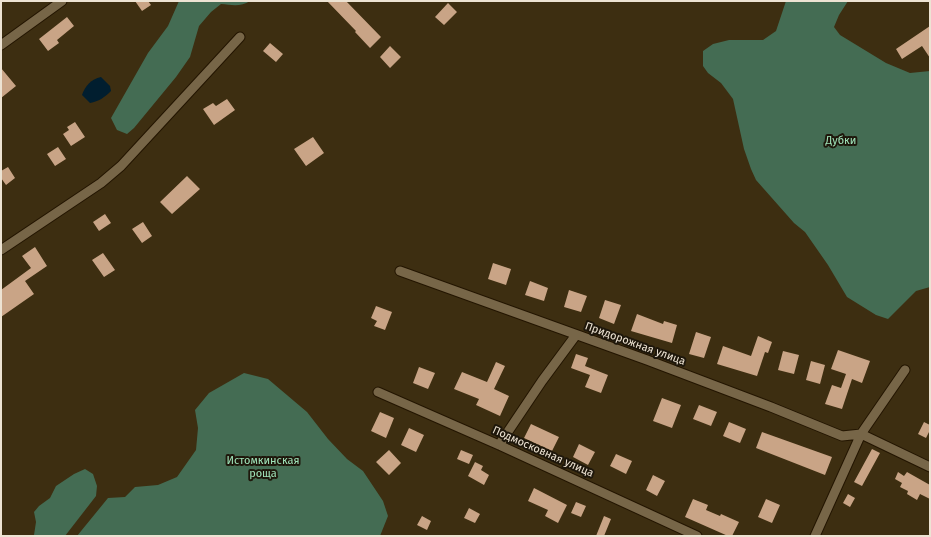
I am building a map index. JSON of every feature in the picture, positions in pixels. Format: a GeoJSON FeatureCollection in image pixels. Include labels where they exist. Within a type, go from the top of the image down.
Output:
{"type":"FeatureCollection","features":[{"type":"Feature","properties":{"kind":"street"},"geometry":{"type":"LineString","coordinates":[[1,45],[62,1]]}},
{"type":"Feature","properties":{"kind":"street"},"geometry":{"type":"LineString","coordinates":[[1,250],[101,183],[121,166],[240,37]]}},
{"type":"Feature","properties":{"kind":"street","name":"Придорожная улица"},"geometry":{"type":"LineString","coordinates":[[400,271],[764,404],[842,436],[861,434]]}},
{"type":"Feature","properties":{"kind":"street"},"geometry":{"type":"LineString","coordinates":[[499,445],[576,335]]}},
{"type":"Feature","properties":{"kind":"street"},"geometry":{"type":"LineString","coordinates":[[815,536],[861,434],[905,370]]}},
{"type":"Feature","properties":{"kind":"street","name":"Подмосковная улица"},"geometry":{"type":"LineString","coordinates":[[378,392],[499,445],[697,536]]}},
{"type":"Feature","properties":{"kind":"street"},"geometry":{"type":"LineString","coordinates":[[861,434],[930,467]]}},
{"type":"Feature","properties":{"kind":"green space"},"geometry":{"type":"Polygon","coordinates":[[[179,1],[250,1],[240,5],[221,4],[211,12],[199,26],[190,57],[176,77],[134,128],[127,134],[117,130],[111,118],[148,53],[168,26],[179,1]]]}},
{"type":"Feature","properties":{"kind":"green space","name":"Дубки"},"geometry":{"type":"Polygon","coordinates":[[[786,1],[848,1],[839,15],[834,27],[840,35],[886,63],[910,73],[930,71],[930,287],[916,291],[888,319],[876,315],[847,297],[828,265],[805,232],[794,223],[756,180],[744,149],[733,99],[721,83],[708,73],[703,66],[703,51],[713,44],[729,40],[763,40],[776,31],[786,1]]]}},
{"type":"Feature","properties":{"kind":"green space","name":"Истомкинская роща"},"geometry":{"type":"Polygon","coordinates":[[[244,373],[268,379],[307,412],[328,439],[347,459],[363,471],[383,501],[388,516],[380,536],[77,536],[108,498],[125,497],[135,487],[158,485],[177,477],[196,450],[198,428],[195,410],[209,393],[244,373]]]}},
{"type":"Feature","properties":{"kind":"green space"},"geometry":{"type":"Polygon","coordinates":[[[85,469],[93,474],[97,486],[96,496],[65,536],[32,536],[34,535],[36,522],[34,512],[39,506],[50,498],[56,486],[74,474],[85,469]]]}},
{"type":"Feature","properties":{"kind":"water"},"geometry":{"type":"Polygon","coordinates":[[[101,77],[110,86],[111,91],[101,99],[90,103],[82,95],[83,92],[91,81],[101,77]]]}},
{"type":"Feature","properties":{"kind":"building"},"geometry":{"type":"Polygon","coordinates":[[[135,1],[148,1],[151,5],[142,11],[135,1]]]}},
{"type":"Feature","properties":{"kind":"building"},"geometry":{"type":"Polygon","coordinates":[[[327,1],[346,1],[381,37],[370,48],[327,1]]]}},
{"type":"Feature","properties":{"kind":"building"},"geometry":{"type":"Polygon","coordinates":[[[448,3],[457,12],[444,25],[435,17],[448,3]]]}},
{"type":"Feature","properties":{"kind":"building"},"geometry":{"type":"Polygon","coordinates":[[[67,17],[74,26],[57,40],[59,43],[48,51],[39,39],[67,17]]]}},
{"type":"Feature","properties":{"kind":"building"},"geometry":{"type":"Polygon","coordinates":[[[930,26],[930,58],[922,46],[902,59],[896,49],[930,26]]]}},
{"type":"Feature","properties":{"kind":"building"},"geometry":{"type":"Polygon","coordinates":[[[270,43],[283,54],[276,62],[263,51],[270,43]]]}},
{"type":"Feature","properties":{"kind":"building"},"geometry":{"type":"Polygon","coordinates":[[[390,46],[401,57],[390,68],[380,57],[390,46]]]}},
{"type":"Feature","properties":{"kind":"building"},"geometry":{"type":"Polygon","coordinates":[[[1,68],[16,86],[1,98],[1,68]]]}},
{"type":"Feature","properties":{"kind":"building"},"geometry":{"type":"Polygon","coordinates":[[[227,99],[235,110],[214,125],[203,109],[213,103],[216,106],[227,99]]]}},
{"type":"Feature","properties":{"kind":"building"},"geometry":{"type":"Polygon","coordinates":[[[75,122],[85,137],[71,146],[63,134],[69,130],[67,127],[75,122]]]}},
{"type":"Feature","properties":{"kind":"building"},"geometry":{"type":"Polygon","coordinates":[[[313,137],[324,153],[306,166],[294,149],[313,137]]]}},
{"type":"Feature","properties":{"kind":"building"},"geometry":{"type":"Polygon","coordinates":[[[58,147],[66,159],[55,166],[47,154],[58,147]]]}},
{"type":"Feature","properties":{"kind":"building"},"geometry":{"type":"Polygon","coordinates":[[[8,167],[15,178],[6,185],[1,178],[1,171],[8,167]]]}},
{"type":"Feature","properties":{"kind":"building"},"geometry":{"type":"Polygon","coordinates":[[[187,176],[200,189],[172,214],[160,202],[187,176]]]}},
{"type":"Feature","properties":{"kind":"building"},"geometry":{"type":"Polygon","coordinates":[[[105,214],[111,223],[99,231],[93,222],[105,214]]]}},
{"type":"Feature","properties":{"kind":"building"},"geometry":{"type":"Polygon","coordinates":[[[143,222],[152,236],[142,243],[132,229],[143,222]]]}},
{"type":"Feature","properties":{"kind":"building"},"geometry":{"type":"Polygon","coordinates":[[[35,247],[47,266],[25,281],[34,294],[1,317],[1,290],[31,268],[22,256],[35,247]]]}},
{"type":"Feature","properties":{"kind":"building"},"geometry":{"type":"Polygon","coordinates":[[[103,253],[115,270],[104,277],[92,260],[103,253]]]}},
{"type":"Feature","properties":{"kind":"building"},"geometry":{"type":"Polygon","coordinates":[[[493,263],[511,269],[506,285],[488,279],[493,263]]]}},
{"type":"Feature","properties":{"kind":"building"},"geometry":{"type":"Polygon","coordinates":[[[530,281],[548,288],[544,301],[525,295],[530,281]]]}},
{"type":"Feature","properties":{"kind":"building"},"geometry":{"type":"Polygon","coordinates":[[[569,290],[587,296],[581,312],[564,307],[569,290]]]}},
{"type":"Feature","properties":{"kind":"building"},"geometry":{"type":"Polygon","coordinates":[[[605,300],[621,305],[614,324],[599,318],[605,300]]]}},
{"type":"Feature","properties":{"kind":"building"},"geometry":{"type":"Polygon","coordinates":[[[376,306],[392,312],[385,330],[374,326],[377,321],[371,318],[376,306]]]}},
{"type":"Feature","properties":{"kind":"building"},"geometry":{"type":"Polygon","coordinates":[[[637,314],[663,324],[664,321],[677,325],[672,343],[631,331],[637,314]]]}},
{"type":"Feature","properties":{"kind":"building"},"geometry":{"type":"Polygon","coordinates":[[[696,332],[711,337],[704,358],[689,354],[696,332]]]}},
{"type":"Feature","properties":{"kind":"building"},"geometry":{"type":"Polygon","coordinates":[[[758,336],[772,342],[768,353],[765,352],[757,376],[717,364],[723,346],[751,356],[758,336]]]}},
{"type":"Feature","properties":{"kind":"building"},"geometry":{"type":"Polygon","coordinates":[[[838,350],[870,361],[862,383],[852,379],[842,409],[825,404],[832,385],[841,388],[846,374],[831,369],[838,350]]]}},
{"type":"Feature","properties":{"kind":"building"},"geometry":{"type":"Polygon","coordinates":[[[783,351],[799,355],[794,374],[778,370],[783,351]]]}},
{"type":"Feature","properties":{"kind":"building"},"geometry":{"type":"Polygon","coordinates":[[[576,354],[588,358],[585,366],[608,375],[601,393],[585,387],[590,375],[571,368],[576,354]]]}},
{"type":"Feature","properties":{"kind":"building"},"geometry":{"type":"Polygon","coordinates":[[[811,361],[825,365],[820,384],[806,380],[811,361]]]}},
{"type":"Feature","properties":{"kind":"building"},"geometry":{"type":"Polygon","coordinates":[[[496,362],[505,366],[494,389],[509,396],[500,416],[476,405],[479,399],[454,389],[462,372],[487,382],[496,362]]]}},
{"type":"Feature","properties":{"kind":"building"},"geometry":{"type":"Polygon","coordinates":[[[419,367],[435,373],[428,389],[413,383],[419,367]]]}},
{"type":"Feature","properties":{"kind":"building"},"geometry":{"type":"Polygon","coordinates":[[[662,398],[681,405],[672,428],[653,421],[662,398]]]}},
{"type":"Feature","properties":{"kind":"building"},"geometry":{"type":"Polygon","coordinates":[[[699,405],[717,412],[711,426],[693,419],[699,405]]]}},
{"type":"Feature","properties":{"kind":"building"},"geometry":{"type":"Polygon","coordinates":[[[380,412],[394,418],[386,438],[371,431],[380,412]]]}},
{"type":"Feature","properties":{"kind":"building"},"geometry":{"type":"Polygon","coordinates":[[[729,422],[746,429],[740,443],[723,436],[729,422]]]}},
{"type":"Feature","properties":{"kind":"building"},"geometry":{"type":"Polygon","coordinates":[[[924,422],[930,425],[930,430],[926,438],[918,434],[924,422]]]}},
{"type":"Feature","properties":{"kind":"building"},"geometry":{"type":"Polygon","coordinates":[[[531,424],[559,437],[552,451],[524,438],[531,424]]]}},
{"type":"Feature","properties":{"kind":"building"},"geometry":{"type":"Polygon","coordinates":[[[409,428],[424,435],[416,452],[401,445],[409,428]]]}},
{"type":"Feature","properties":{"kind":"building"},"geometry":{"type":"Polygon","coordinates":[[[762,432],[832,457],[825,475],[756,448],[762,432]]]}},
{"type":"Feature","properties":{"kind":"building"},"geometry":{"type":"Polygon","coordinates":[[[579,444],[595,452],[588,465],[573,457],[579,444]]]}},
{"type":"Feature","properties":{"kind":"building"},"geometry":{"type":"Polygon","coordinates":[[[872,449],[880,453],[862,486],[854,482],[872,449]]]}},
{"type":"Feature","properties":{"kind":"building"},"geometry":{"type":"Polygon","coordinates":[[[389,450],[401,463],[389,475],[376,462],[389,450]]]}},
{"type":"Feature","properties":{"kind":"building"},"geometry":{"type":"Polygon","coordinates":[[[461,450],[473,455],[469,464],[457,459],[461,450]]]}},
{"type":"Feature","properties":{"kind":"building"},"geometry":{"type":"Polygon","coordinates":[[[616,454],[632,461],[626,474],[610,466],[616,454]]]}},
{"type":"Feature","properties":{"kind":"building"},"geometry":{"type":"Polygon","coordinates":[[[475,462],[483,466],[481,470],[489,475],[484,485],[468,476],[475,462]]]}},
{"type":"Feature","properties":{"kind":"building"},"geometry":{"type":"Polygon","coordinates":[[[898,472],[904,476],[907,472],[930,485],[930,499],[920,494],[917,500],[907,494],[908,491],[900,487],[902,483],[895,479],[898,472]]]}},
{"type":"Feature","properties":{"kind":"building"},"geometry":{"type":"Polygon","coordinates":[[[653,475],[665,481],[657,496],[646,490],[653,475]]]}},
{"type":"Feature","properties":{"kind":"building"},"geometry":{"type":"Polygon","coordinates":[[[534,488],[567,505],[558,523],[545,516],[548,510],[528,501],[534,488]]]}},
{"type":"Feature","properties":{"kind":"building"},"geometry":{"type":"Polygon","coordinates":[[[848,494],[855,498],[850,507],[843,503],[848,494]]]}},
{"type":"Feature","properties":{"kind":"building"},"geometry":{"type":"Polygon","coordinates":[[[693,499],[708,505],[706,510],[720,516],[721,514],[739,522],[732,536],[728,536],[685,517],[693,499]]]}},
{"type":"Feature","properties":{"kind":"building"},"geometry":{"type":"Polygon","coordinates":[[[766,499],[780,505],[772,523],[758,517],[766,499]]]}},
{"type":"Feature","properties":{"kind":"building"},"geometry":{"type":"Polygon","coordinates":[[[576,502],[586,506],[581,517],[571,513],[576,502]]]}},
{"type":"Feature","properties":{"kind":"building"},"geometry":{"type":"Polygon","coordinates":[[[469,508],[480,514],[475,523],[464,518],[469,508]]]}},
{"type":"Feature","properties":{"kind":"building"},"geometry":{"type":"Polygon","coordinates":[[[422,516],[431,521],[427,530],[417,525],[422,516]]]}},
{"type":"Feature","properties":{"kind":"building"},"geometry":{"type":"Polygon","coordinates":[[[604,516],[611,519],[604,536],[596,536],[604,516]]]}}]}
